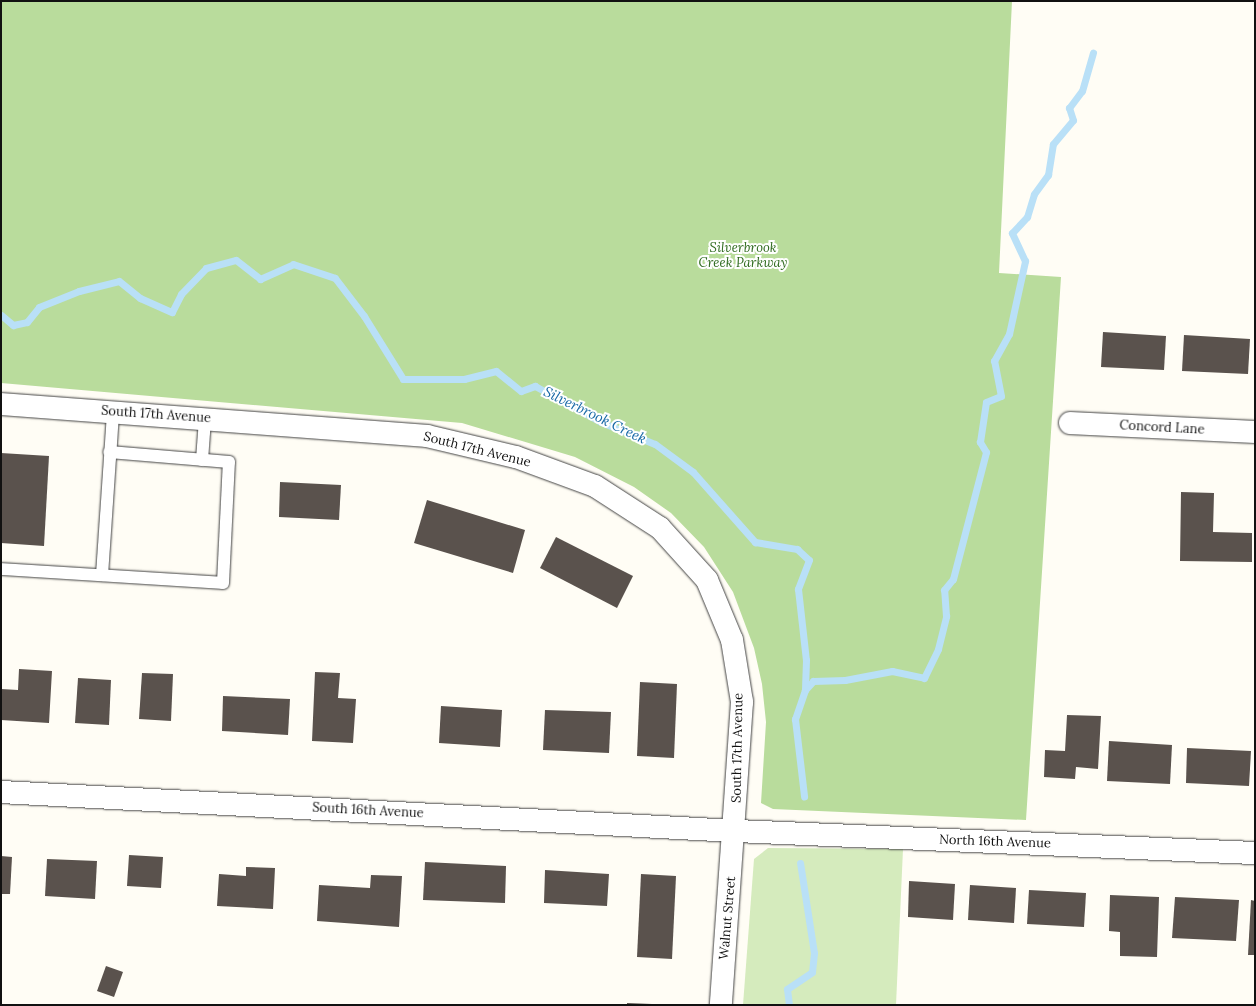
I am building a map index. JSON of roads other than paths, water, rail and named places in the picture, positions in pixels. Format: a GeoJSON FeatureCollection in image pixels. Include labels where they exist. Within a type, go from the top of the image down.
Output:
{"type":"FeatureCollection","features":[{"type":"Feature","properties":{"kind":"street","name":"South 17th Avenue"},"geometry":{"type":"LineString","coordinates":[[1,404],[427,436],[508,455],[595,486],[660,528],[706,580],[732,640],[742,702],[736,831]]}},
{"type":"Feature","properties":{"kind":"street","name":"Concord Lane"},"geometry":{"type":"LineString","coordinates":[[1070,423],[1255,432]]}},
{"type":"Feature","properties":{"kind":"street","name":"South 16th Avenue"},"geometry":{"type":"LineString","coordinates":[[1,792],[736,831]]}},
{"type":"Feature","properties":{"kind":"street","name":"North 16th Avenue"},"geometry":{"type":"LineString","coordinates":[[736,831],[1255,853]]}},
{"type":"Feature","properties":{"kind":"street","name":"Walnut Street"},"geometry":{"type":"LineString","coordinates":[[721,1005],[736,831]]}},
{"type":"Feature","properties":{"kind":"lane"},"geometry":{"type":"LineString","coordinates":[[102,575],[109,452],[113,412]]}},
{"type":"Feature","properties":{"kind":"lane"},"geometry":{"type":"LineString","coordinates":[[202,460],[205,419]]}},
{"type":"Feature","properties":{"kind":"lane"},"geometry":{"type":"LineString","coordinates":[[1,569],[223,584],[229,462],[109,452]]}},
{"type":"Feature","properties":{"kind":"waterway"},"geometry":{"type":"LineString","coordinates":[[805,690],[813,681],[845,680],[892,671],[924,678],[938,649],[946,616],[944,590],[953,579],[986,452],[980,442],[986,402],[1001,396],[994,361],[1009,334],[1025,261],[1012,233],[1027,217],[1034,194],[1048,175],[1053,144],[1073,120],[1069,108],[1082,91],[1093,53]]}},
{"type":"Feature","properties":{"kind":"waterway","name":"Silverbrook Creek"},"geometry":{"type":"LineString","coordinates":[[1,315],[13,325],[27,322],[39,307],[79,291],[119,281],[140,298],[172,312],[181,294],[206,268],[236,260],[260,279],[293,264],[335,278],[364,316],[403,379],[464,379],[496,371],[521,391],[535,386],[601,422],[655,444],[693,472],[755,542],[797,549],[809,560],[798,589],[806,660],[805,690],[795,719],[804,796]]}},
{"type":"Feature","properties":{"kind":"waterway","name":"Silverbrook Creek"},"geometry":{"type":"LineString","coordinates":[[789,1005],[787,989],[812,972],[814,953],[800,863]]}},
{"type":"Feature","properties":{"kind":"park label","name":"Silverbrook Creek Parkway"},"geometry":{"type":"Point","coordinates":[743,256]}}]}
